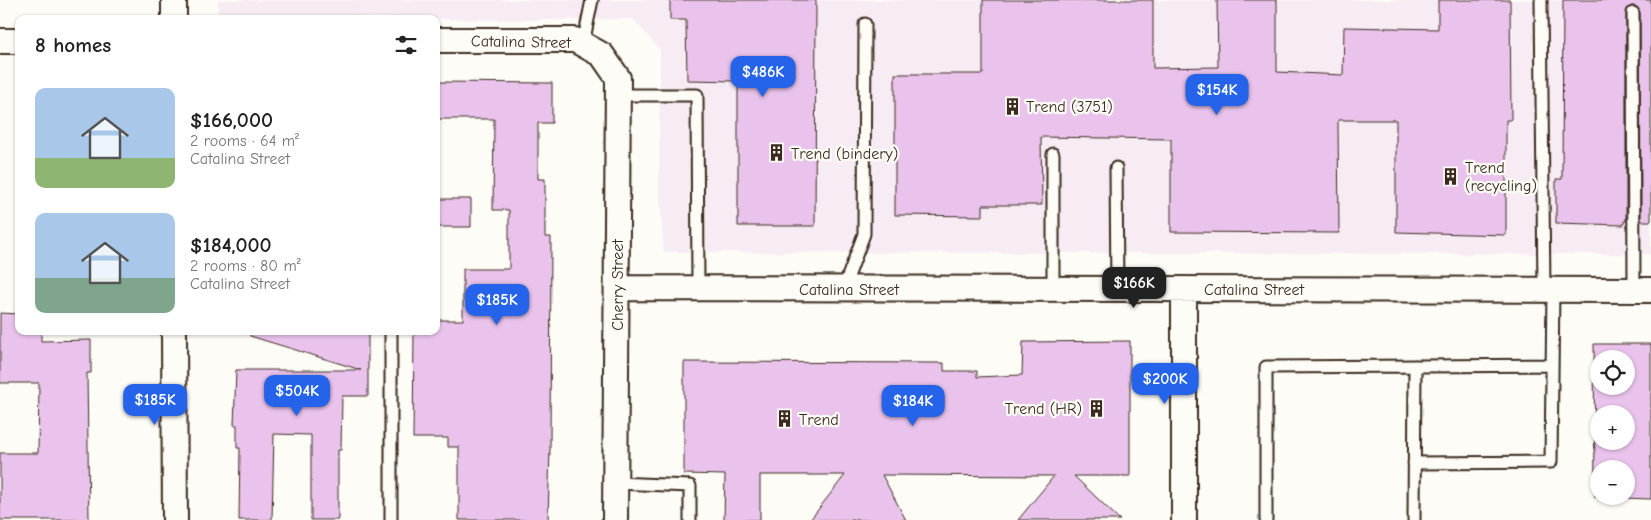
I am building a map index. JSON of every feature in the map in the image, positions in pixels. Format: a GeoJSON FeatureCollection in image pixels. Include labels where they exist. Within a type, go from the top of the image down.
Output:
{"type":"FeatureCollection","features":[{"type":"Feature","properties":{"kind":"street"},"geometry":{"type":"LineString","coordinates":[[174,0],[174,15]]}},
{"type":"Feature","properties":{"kind":"street","name":"Catalina Street"},"geometry":{"type":"LineString","coordinates":[[440,40],[575,40],[592,49]]}},
{"type":"Feature","properties":{"kind":"street"},"geometry":{"type":"LineString","coordinates":[[0,41],[15,41]]}},
{"type":"Feature","properties":{"kind":"street","name":"Cherry Street"},"geometry":{"type":"LineString","coordinates":[[592,49],[618,78],[615,520]]}},
{"type":"Feature","properties":{"kind":"street","name":"Catalina Street"},"geometry":{"type":"LineString","coordinates":[[617,288],[843,290],[1643,290]]}},
{"type":"Feature","properties":{"kind":"street"},"geometry":{"type":"LineString","coordinates":[[1184,289],[1184,520]]}},
{"type":"Feature","properties":{"kind":"street"},"geometry":{"type":"LineString","coordinates":[[174,335],[175,520]]}},
{"type":"Feature","properties":{"kind":"lane"},"geometry":{"type":"LineString","coordinates":[[592,0],[592,49]]}},
{"type":"Feature","properties":{"kind":"lane"},"geometry":{"type":"LineString","coordinates":[[1414,463],[1551,462],[1552,365],[1541,0]]}},
{"type":"Feature","properties":{"kind":"lane"},"geometry":{"type":"LineString","coordinates":[[1632,14],[1643,290]]}},
{"type":"Feature","properties":{"kind":"lane"},"geometry":{"type":"LineString","coordinates":[[843,290],[864,234],[865,24]]}},
{"type":"Feature","properties":{"kind":"lane"},"geometry":{"type":"LineString","coordinates":[[618,95],[697,95],[698,288]]}},
{"type":"Feature","properties":{"kind":"lane"},"geometry":{"type":"LineString","coordinates":[[1053,154],[1053,289]]}},
{"type":"Feature","properties":{"kind":"lane"},"geometry":{"type":"LineString","coordinates":[[1116,168],[1117,289]]}},
{"type":"Feature","properties":{"kind":"lane"},"geometry":{"type":"LineString","coordinates":[[391,335],[391,520]]}},
{"type":"Feature","properties":{"kind":"lane"},"geometry":{"type":"LineString","coordinates":[[1266,520],[1266,367],[1552,365]]}},
{"type":"Feature","properties":{"kind":"lane"},"geometry":{"type":"LineString","coordinates":[[1414,520],[1415,366]]}},
{"type":"Feature","properties":{"kind":"lane"},"geometry":{"type":"LineString","coordinates":[[615,483],[690,486],[690,520]]}},
{"type":"Feature","properties":{"kind":"shaded area"},"geometry":{"type":"Polygon","coordinates":[[[218,0],[1651,0],[1651,254],[664,252],[659,185],[660,50],[633,19],[440,19],[440,15],[218,15],[218,0]]]}},
{"type":"Feature","properties":{"kind":"building","name":"Trend (bindery)"},"geometry":{"type":"Polygon","coordinates":[[[670,0],[816,0],[815,226],[738,226],[738,81],[687,80],[686,20],[670,20],[670,0]]]}},
{"type":"Feature","properties":{"kind":"building"},"geometry":{"type":"Polygon","coordinates":[[[983,0],[1153,0],[1153,68],[1218,67],[1217,0],[1277,0],[1277,72],[1343,75],[1344,27],[1438,29],[1438,0],[1510,0],[1511,120],[1506,120],[1506,235],[1396,232],[1396,120],[1338,120],[1339,233],[1171,232],[1171,139],[1041,137],[1042,205],[983,205],[983,216],[895,215],[895,74],[983,74],[983,0]]]}},
{"type":"Feature","properties":{"kind":"building"},"geometry":{"type":"Polygon","coordinates":[[[1563,0],[1651,0],[1651,221],[1641,221],[1640,13],[1637,7],[1632,6],[1627,9],[1626,13],[1626,221],[1624,221],[1624,225],[1556,223],[1556,179],[1562,179],[1563,0]]]}},
{"type":"Feature","properties":{"kind":"building"},"geometry":{"type":"Polygon","coordinates":[[[440,82],[552,83],[552,123],[538,123],[538,179],[545,179],[545,237],[551,237],[548,520],[459,520],[459,447],[448,447],[448,438],[413,438],[414,335],[440,335],[440,320],[463,320],[463,269],[509,269],[509,210],[493,210],[494,119],[440,119],[440,82]]]}},
{"type":"Feature","properties":{"kind":"building"},"geometry":{"type":"Polygon","coordinates":[[[440,199],[471,199],[471,227],[440,227],[440,199]]]}},
{"type":"Feature","properties":{"kind":"building"},"geometry":{"type":"Polygon","coordinates":[[[0,313],[15,314],[15,335],[41,335],[41,341],[91,340],[91,373],[87,373],[89,520],[0,520],[0,453],[38,453],[39,383],[0,383],[0,313]]]}},
{"type":"Feature","properties":{"kind":"building"},"geometry":{"type":"Polygon","coordinates":[[[368,335],[368,396],[342,396],[341,450],[338,450],[338,520],[311,520],[311,435],[274,434],[272,520],[239,520],[240,448],[237,448],[237,425],[234,425],[236,370],[361,370],[250,336],[368,335]]]}},
{"type":"Feature","properties":{"kind":"building"},"geometry":{"type":"Polygon","coordinates":[[[1130,341],[1130,476],[1074,476],[1120,520],[1018,520],[1054,476],[882,475],[906,520],[810,520],[845,475],[760,475],[760,520],[724,520],[725,475],[684,474],[684,362],[944,363],[944,371],[977,371],[977,377],[1022,375],[1023,342],[1130,341]]]}},
{"type":"Feature","properties":{"kind":"building"},"geometry":{"type":"Polygon","coordinates":[[[1594,344],[1651,344],[1651,499],[1635,498],[1635,460],[1595,460],[1595,450],[1635,450],[1635,405],[1594,405],[1594,395],[1635,395],[1635,350],[1594,350],[1594,344]]]}},
{"type":"Feature","properties":{"kind":"place","name":"Trend (3751)"},"geometry":{"type":"Point","coordinates":[1012,106]}},
{"type":"Feature","properties":{"kind":"place","name":"Trend (bindery)"},"geometry":{"type":"Point","coordinates":[777,153]}},
{"type":"Feature","properties":{"kind":"place","name":"Trend (recycling)"},"geometry":{"type":"Point","coordinates":[1451,176]}},
{"type":"Feature","properties":{"kind":"place","name":"Trend (HR)"},"geometry":{"type":"Point","coordinates":[1096,408]}},
{"type":"Feature","properties":{"kind":"place","name":"Trend"},"geometry":{"type":"Point","coordinates":[785,419]}}]}
